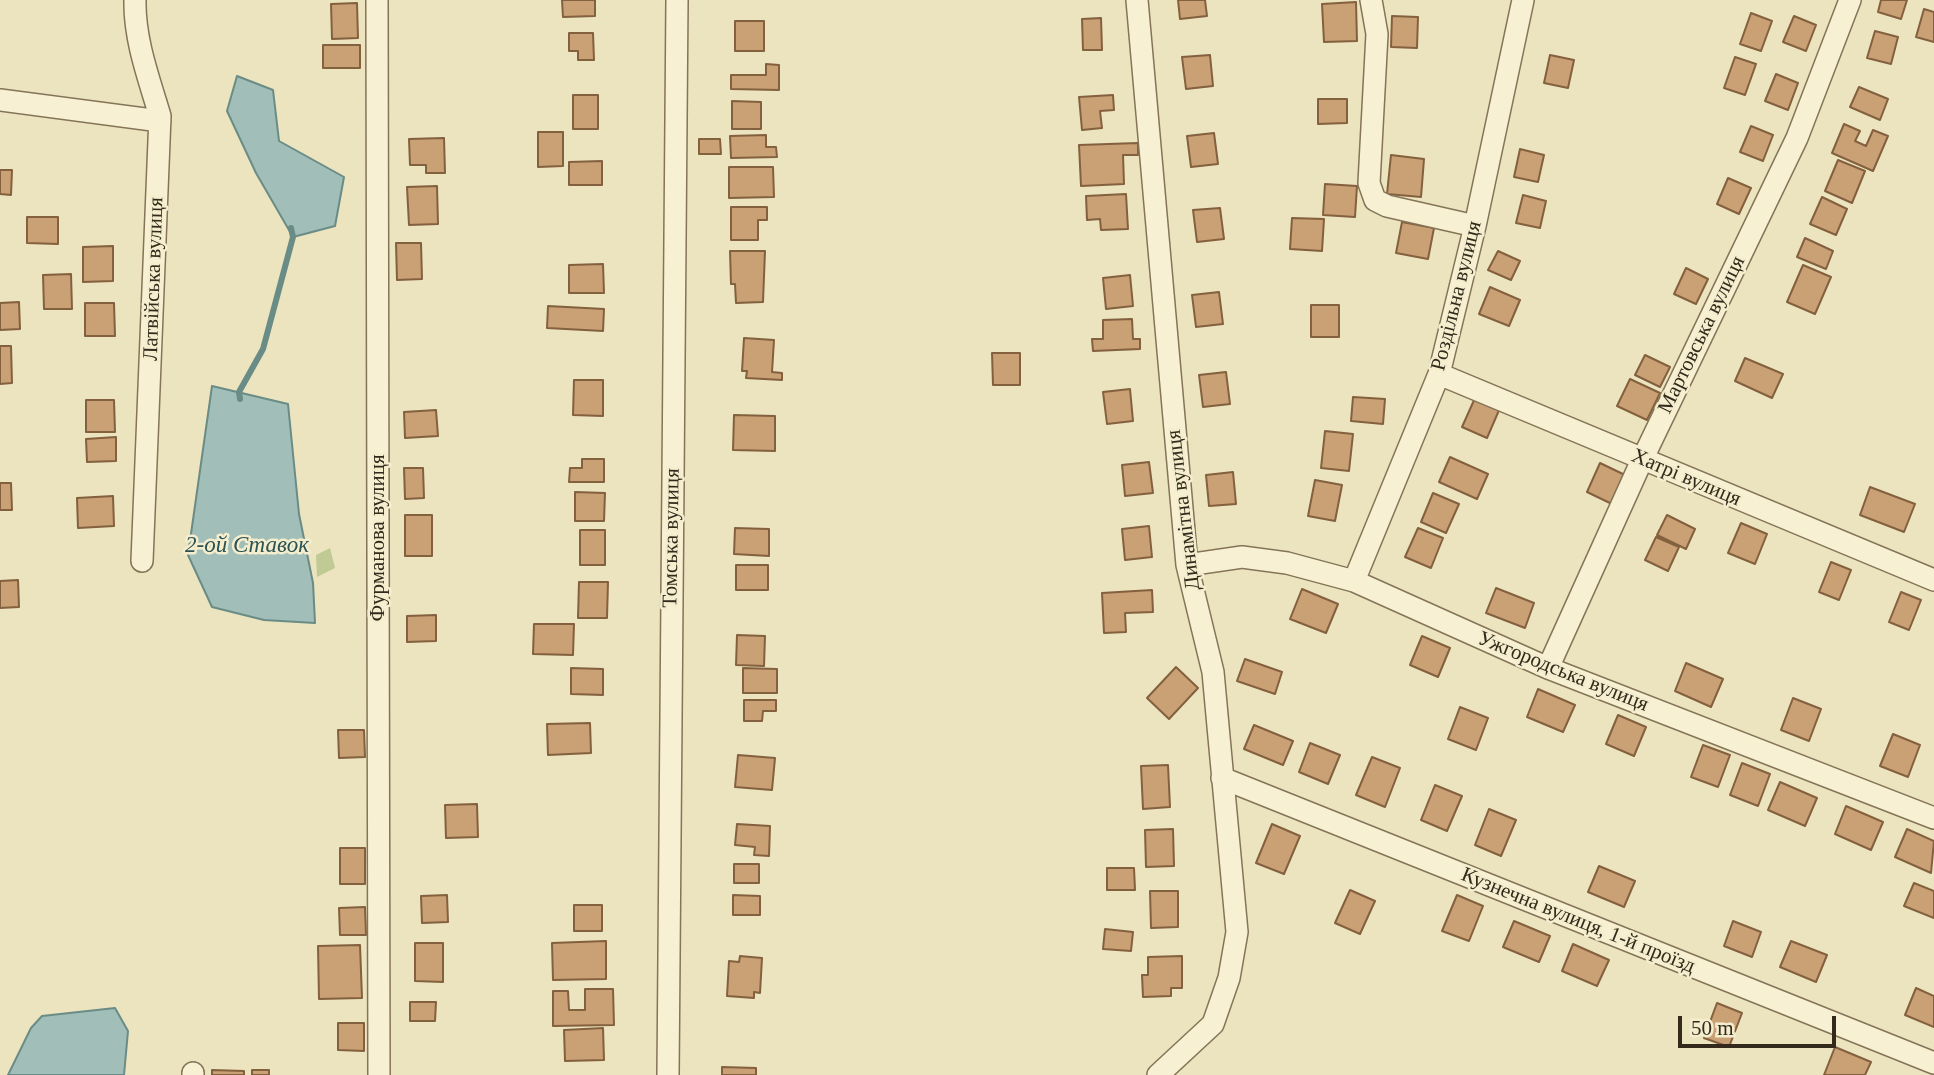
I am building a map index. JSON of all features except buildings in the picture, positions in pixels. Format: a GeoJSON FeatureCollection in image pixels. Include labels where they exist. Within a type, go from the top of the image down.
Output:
{"type":"FeatureCollection","features":[{"type":"Feature","properties":{"kind":"street","name":"Фурманова вулиця"},"geometry":{"type":"LineString","coordinates":[[377,0],[379,1075]]}},
{"type":"Feature","properties":{"kind":"street","name":"Томська вулиця"},"geometry":{"type":"LineString","coordinates":[[668,1075],[677,0]]}},
{"type":"Feature","properties":{"kind":"street","name":"Динамітна вулиця"},"geometry":{"type":"LineString","coordinates":[[1136,0],[1186,565],[1213,672],[1237,932],[1229,978],[1213,1024],[1158,1075]]}},
{"type":"Feature","properties":{"kind":"street"},"geometry":{"type":"LineString","coordinates":[[1371,0],[1377,34],[1369,183],[1375,200],[1387,206],[1475,226]]}},
{"type":"Feature","properties":{"kind":"street","name":"Роздільна вулиця"},"geometry":{"type":"LineString","coordinates":[[1354,581],[1439,374],[1475,226],[1523,0]]}},
{"type":"Feature","properties":{"kind":"street","name":"Мартовська вулиця"},"geometry":{"type":"LineString","coordinates":[[1548,668],[1642,460],[1797,138],[1850,0]]}},
{"type":"Feature","properties":{"kind":"street","name":"Латвiйська вулиця"},"geometry":{"type":"LineString","coordinates":[[133,5],[160,121],[142,561]]}},
{"type":"Feature","properties":{"kind":"street"},"geometry":{"type":"LineString","coordinates":[[0,100],[160,121]]}},
{"type":"Feature","properties":{"kind":"street","name":"Хатрі вулиця"},"geometry":{"type":"LineString","coordinates":[[1439,374],[1934,580]]}},
{"type":"Feature","properties":{"kind":"street","name":"Ужгородська вулиця"},"geometry":{"type":"LineString","coordinates":[[1186,565],[1242,557],[1287,563],[1354,581],[1548,668],[1934,818]]}},
{"type":"Feature","properties":{"kind":"street","name":"Кузнечна вулиця, 1-й проїзд"},"geometry":{"type":"LineString","coordinates":[[1222,778],[1934,1063]]}},
{"type":"Feature","properties":{"kind":"green space"},"geometry":{"type":"Polygon","coordinates":[[[330,548],[335,568],[317,577],[316,555],[330,548]]]}},
{"type":"Feature","properties":{"kind":"water"},"geometry":{"type":"Polygon","coordinates":[[[237,76],[273,90],[279,141],[344,177],[335,226],[293,237],[256,173],[227,111],[237,76]]]}},
{"type":"Feature","properties":{"kind":"water","name":"2-ой Ставок"},"geometry":{"type":"Polygon","coordinates":[[[212,386],[288,404],[299,514],[313,583],[315,623],[264,620],[212,607],[188,555],[212,386]]]}},
{"type":"Feature","properties":{"kind":"water"},"geometry":{"type":"Polygon","coordinates":[[[115,1008],[128,1031],[124,1075],[8,1075],[31,1028],[42,1016],[115,1008]]]}},
{"type":"Feature","properties":{"kind":"waterway"},"geometry":{"type":"LineString","coordinates":[[240,399],[239,392],[263,349],[293,237],[291,228]]}}]}
